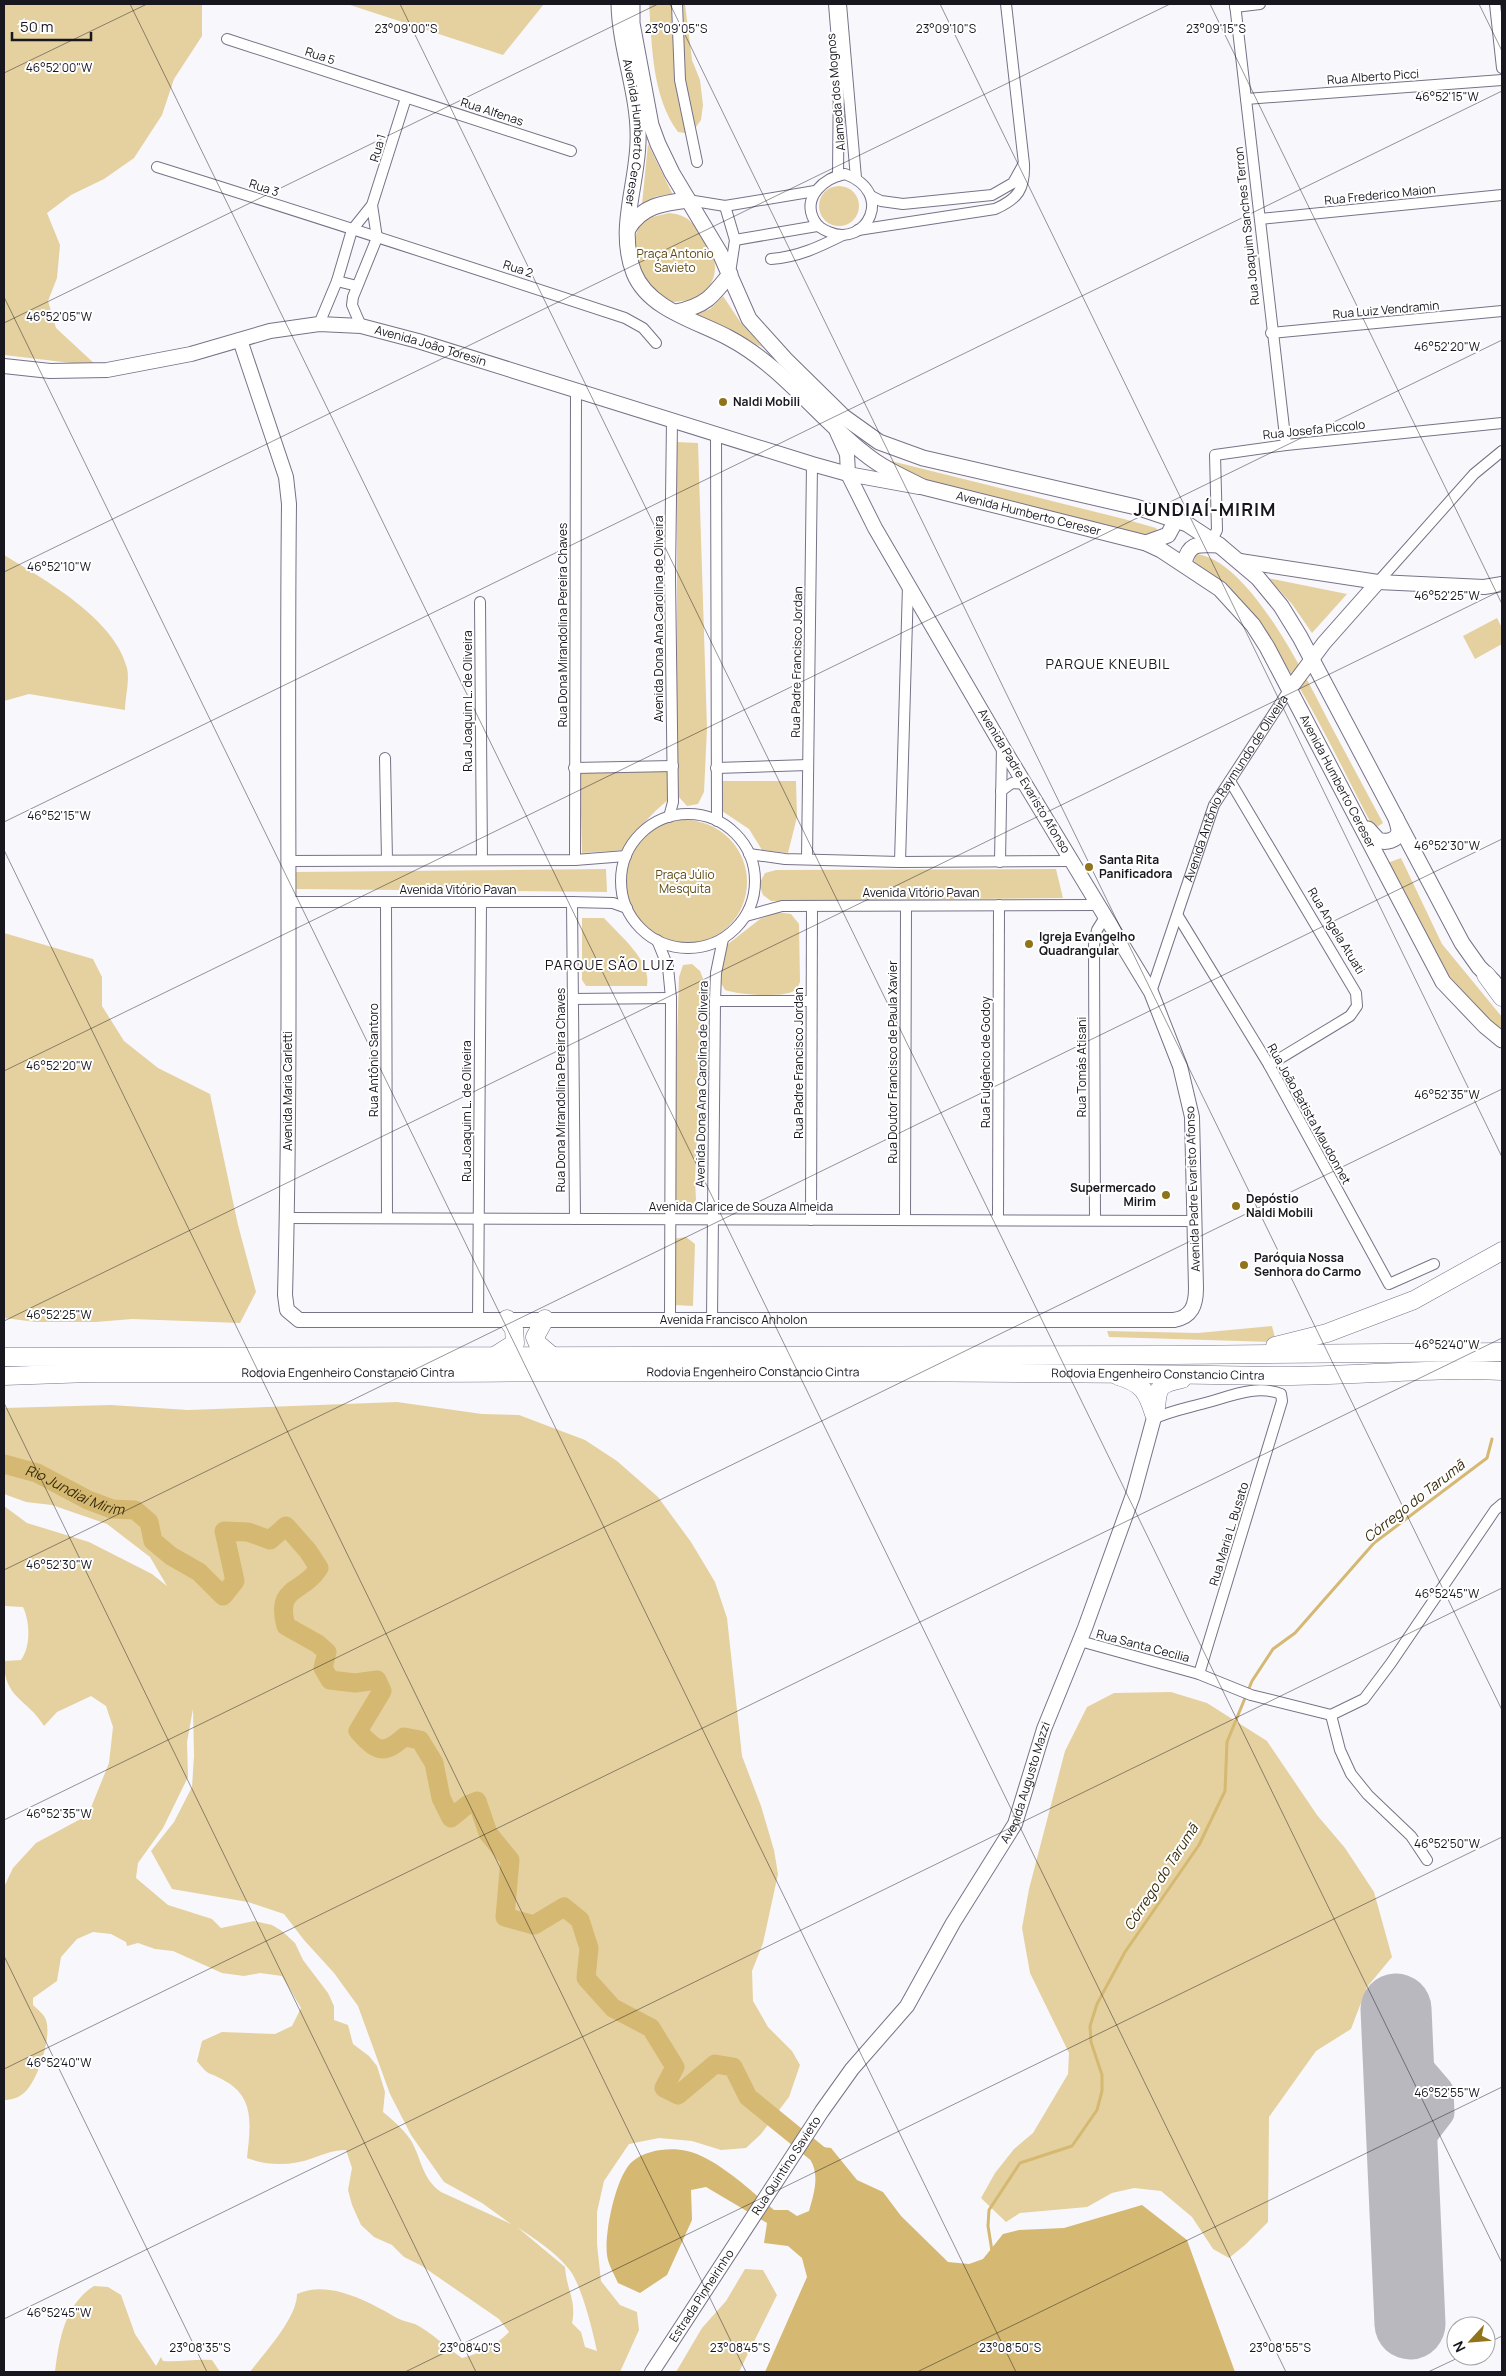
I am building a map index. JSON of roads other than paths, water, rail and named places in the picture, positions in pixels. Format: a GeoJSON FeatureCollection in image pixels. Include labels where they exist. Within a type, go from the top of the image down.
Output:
{"type":"FeatureCollection","features":[{"type":"Feature","properties":{"kind":"highway"},"geometry":{"type":"LineString","coordinates":[[1486,975],[1502,997]]}},
{"type":"Feature","properties":{"kind":"highway"},"geometry":{"type":"LineString","coordinates":[[1251,1353],[1327,1333],[1414,1300],[1502,1252]]}},
{"type":"Feature","properties":{"kind":"highway"},"geometry":{"type":"LineString","coordinates":[[495,1356],[515,1343],[514,1329],[507,1319]]}},
{"type":"Feature","properties":{"kind":"highway"},"geometry":{"type":"LineString","coordinates":[[545,1319],[535,1337],[538,1344],[551,1356]]}},
{"type":"Feature","properties":{"kind":"highway","name":"Rodovia Engenheiro Constancio Cintra"},"geometry":{"type":"LineString","coordinates":[[4,1357],[1145,1355],[1502,1352]]}},
{"type":"Feature","properties":{"kind":"highway","name":"Rodovia Engenheiro Constancio Cintra"},"geometry":{"type":"LineString","coordinates":[[4,1376],[90,1373],[1108,1373],[1304,1376],[1398,1371],[1502,1371]]}},
{"type":"Feature","properties":{"kind":"highway"},"geometry":{"type":"LineString","coordinates":[[1108,1373],[1136,1383],[1148,1394],[1154,1417]]}},
{"type":"Feature","properties":{"kind":"highway"},"geometry":{"type":"LineString","coordinates":[[1154,1417],[1159,1388],[1165,1382],[1220,1375]]}},
{"type":"Feature","properties":{"kind":"main road","name":"Avenida Humberto Cereser"},"geometry":{"type":"LineString","coordinates":[[619,4],[638,127],[638,144],[627,231],[630,260],[635,275],[643,289],[653,298],[676,312],[751,350],[865,454],[892,472],[923,487],[1146,543],[1184,563],[1220,589],[1235,603],[1267,648],[1443,982],[1484,1026],[1502,1040]]}},
{"type":"Feature","properties":{"kind":"main road","name":"Avenida Humberto Cereser"},"geometry":{"type":"LineString","coordinates":[[632,4],[632,23],[652,125],[658,144],[688,200],[720,253],[742,307],[765,338],[844,417],[879,442],[924,458],[1136,507],[1176,520],[1216,543],[1240,561],[1258,578],[1280,606],[1313,660],[1462,942],[1486,975],[1502,990]]}},
{"type":"Feature","properties":{"kind":"main road"},"geometry":{"type":"LineString","coordinates":[[627,231],[640,213],[661,204],[688,200]]}},
{"type":"Feature","properties":{"kind":"main road"},"geometry":{"type":"LineString","coordinates":[[676,312],[700,306],[712,297],[730,274]]}},
{"type":"Feature","properties":{"kind":"main road"},"geometry":{"type":"LineString","coordinates":[[1146,543],[1168,535],[1176,520]]}},
{"type":"Feature","properties":{"kind":"main road"},"geometry":{"type":"LineString","coordinates":[[1184,563],[1187,552],[1193,547],[1216,543]]}},
{"type":"Feature","properties":{"kind":"main road"},"geometry":{"type":"LineString","coordinates":[[1353,808],[1370,832],[1383,842],[1396,837],[1399,831],[1394,811]]}},
{"type":"Feature","properties":{"kind":"street"},"geometry":{"type":"LineString","coordinates":[[677,4],[680,80],[697,162]]}},
{"type":"Feature","properties":{"kind":"street","name":"Alameda dos Mognos"},"geometry":{"type":"LineString","coordinates":[[834,4],[839,65],[838,176]]}},
{"type":"Feature","properties":{"kind":"street","name":"Alameda dos Mognos"},"geometry":{"type":"LineString","coordinates":[[842,4],[856,178]]}},
{"type":"Feature","properties":{"kind":"street"},"geometry":{"type":"LineString","coordinates":[[771,259],[790,257],[810,251],[845,234],[858,230],[994,209],[1012,200],[1023,185],[1024,164],[1006,4]]}},
{"type":"Feature","properties":{"kind":"street"},"geometry":{"type":"LineString","coordinates":[[1235,5],[1260,4]]}},
{"type":"Feature","properties":{"kind":"street"},"geometry":{"type":"LineString","coordinates":[[1495,4],[1502,68]]}},
{"type":"Feature","properties":{"kind":"street","name":"Rua Joaquim Sanches Terron"},"geometry":{"type":"LineString","coordinates":[[1235,5],[1260,219],[1271,333],[1286,445]]}},
{"type":"Feature","properties":{"kind":"street","name":"Rua 5"},"geometry":{"type":"LineString","coordinates":[[226,39],[406,98]]}},
{"type":"Feature","properties":{"kind":"street","name":"Rua Alberto Picci"},"geometry":{"type":"LineString","coordinates":[[1246,99],[1502,80]]}},
{"type":"Feature","properties":{"kind":"street","name":"Rua Alfenas"},"geometry":{"type":"LineString","coordinates":[[406,98],[571,151]]}},
{"type":"Feature","properties":{"kind":"street","name":"Rua 1"},"geometry":{"type":"LineString","coordinates":[[352,230],[372,205],[406,98]]}},
{"type":"Feature","properties":{"kind":"street"},"geometry":{"type":"LineString","coordinates":[[817,226],[811,207],[815,191],[825,181],[838,176],[845,174],[856,178],[865,186],[871,196],[881,201],[903,204],[992,195],[1013,183],[1024,164]]}},
{"type":"Feature","properties":{"kind":"street","name":"Rua 3"},"geometry":{"type":"LineString","coordinates":[[157,167],[364,233]]}},
{"type":"Feature","properties":{"kind":"street"},"geometry":{"type":"LineString","coordinates":[[688,200],[725,206],[815,191]]}},
{"type":"Feature","properties":{"kind":"street","name":"Rua Frederico Maion"},"geometry":{"type":"LineString","coordinates":[[1260,219],[1502,195]]}},
{"type":"Feature","properties":{"kind":"street"},"geometry":{"type":"LineString","coordinates":[[858,230],[870,215],[871,196]]}},
{"type":"Feature","properties":{"kind":"street","name":"Rua 1"},"geometry":{"type":"LineString","coordinates":[[372,205],[377,238]]}},
{"type":"Feature","properties":{"kind":"street"},"geometry":{"type":"LineString","coordinates":[[725,206],[735,240],[730,274]]}},
{"type":"Feature","properties":{"kind":"street"},"geometry":{"type":"LineString","coordinates":[[735,240],[817,226],[834,234],[845,234]]}},
{"type":"Feature","properties":{"kind":"street"},"geometry":{"type":"LineString","coordinates":[[318,324],[337,281],[352,230]]}},
{"type":"Feature","properties":{"kind":"street","name":"Rua 2"},"geometry":{"type":"LineString","coordinates":[[364,233],[433,253],[625,318],[643,328],[656,343]]}},
{"type":"Feature","properties":{"kind":"street"},"geometry":{"type":"LineString","coordinates":[[361,326],[352,305],[356,286],[377,238]]}},
{"type":"Feature","properties":{"kind":"street"},"geometry":{"type":"LineString","coordinates":[[337,281],[356,286]]}},
{"type":"Feature","properties":{"kind":"street","name":"Rua Luiz Vendramin"},"geometry":{"type":"LineString","coordinates":[[1271,333],[1502,311]]}},
{"type":"Feature","properties":{"kind":"street","name":"Avenida João Toresin"},"geometry":{"type":"LineString","coordinates":[[4,366],[50,371],[107,370],[191,354],[270,330],[318,324],[361,326],[418,341],[812,464],[848,474],[923,487]]}},
{"type":"Feature","properties":{"kind":"street","name":"Avenida Maria Carletti"},"geometry":{"type":"LineString","coordinates":[[240,340],[286,477],[288,495],[287,902],[289,1043],[285,1295],[287,1310],[294,1318]]}},
{"type":"Feature","properties":{"kind":"street","name":"Rua Dona Mirandolina Pereira Chaves"},"geometry":{"type":"LineString","coordinates":[[575,860],[576,390]]}},
{"type":"Feature","properties":{"kind":"street","name":"Avenida Dona Ana Carolina de Oliveira"},"geometry":{"type":"LineString","coordinates":[[669,817],[674,802],[670,576],[672,420]]}},
{"type":"Feature","properties":{"kind":"street","name":"Rua Josefa Piccolo"},"geometry":{"type":"LineString","coordinates":[[1216,543],[1215,456],[1286,445],[1502,423]]}},
{"type":"Feature","properties":{"kind":"street"},"geometry":{"type":"LineString","coordinates":[[833,425],[845,446],[848,474]]}},
{"type":"Feature","properties":{"kind":"street"},"geometry":{"type":"LineString","coordinates":[[716,433],[717,821]]}},
{"type":"Feature","properties":{"kind":"street","name":"Avenida Antônio Raymundo de Oliveira"},"geometry":{"type":"LineString","coordinates":[[1151,992],[1214,805],[1290,690],[1334,632],[1474,474],[1502,451]]}},
{"type":"Feature","properties":{"kind":"street","name":"Rua Padre Francisco Jordan"},"geometry":{"type":"LineString","coordinates":[[807,859],[812,464]]}},
{"type":"Feature","properties":{"kind":"street","name":"Avenida Padre Evaristo Afonso"},"geometry":{"type":"LineString","coordinates":[[848,474],[875,528],[1002,746],[1151,992],[1180,1066],[1188,1091],[1192,1117],[1196,1301],[1188,1315],[1174,1320]]}},
{"type":"Feature","properties":{"kind":"street"},"geometry":{"type":"LineString","coordinates":[[1240,561],[1378,582],[1484,587],[1502,584]]}},
{"type":"Feature","properties":{"kind":"street"},"geometry":{"type":"LineString","coordinates":[[900,862],[908,584]]}},
{"type":"Feature","properties":{"kind":"street","name":"Rua Joaquim L. de Oliveira"},"geometry":{"type":"LineString","coordinates":[[480,602],[482,860]]}},
{"type":"Feature","properties":{"kind":"street"},"geometry":{"type":"LineString","coordinates":[[1000,862],[1002,746]]}},
{"type":"Feature","properties":{"kind":"street"},"geometry":{"type":"LineString","coordinates":[[385,758],[387,860]]}},
{"type":"Feature","properties":{"kind":"street"},"geometry":{"type":"LineString","coordinates":[[716,768],[808,765]]}},
{"type":"Feature","properties":{"kind":"street"},"geometry":{"type":"LineString","coordinates":[[574,768],[673,766]]}},
{"type":"Feature","properties":{"kind":"street","name":"Rua Angela Atuati"},"geometry":{"type":"LineString","coordinates":[[1230,781],[1356,993],[1357,1006],[1350,1016],[1269,1065]]}},
{"type":"Feature","properties":{"kind":"street"},"geometry":{"type":"LineString","coordinates":[[1001,791],[1012,782],[1025,784]]}},
{"type":"Feature","properties":{"kind":"street"},"geometry":{"type":"LineString","coordinates":[[687,814],[717,821],[736,834],[749,854],[754,868],[755,884],[752,901],[746,916],[723,939],[704,946],[684,948],[657,940],[640,927],[628,908],[622,881],[626,856],[636,839],[651,825],[669,817],[687,814]]}},
{"type":"Feature","properties":{"kind":"street"},"geometry":{"type":"LineString","coordinates":[[749,854],[772,858],[900,862],[1072,862]]}},
{"type":"Feature","properties":{"kind":"street"},"geometry":{"type":"LineString","coordinates":[[287,861],[575,860],[626,856]]}},
{"type":"Feature","properties":{"kind":"street","name":"Avenida Vitório Pavan"},"geometry":{"type":"LineString","coordinates":[[287,902],[572,902],[613,903],[628,908]]}},
{"type":"Feature","properties":{"kind":"street","name":"Rua Joaquim L. de Oliveira"},"geometry":{"type":"LineString","coordinates":[[478,1319],[481,902]]}},
{"type":"Feature","properties":{"kind":"street","name":"Rua Dona Mirandolina Pereira Chaves"},"geometry":{"type":"LineString","coordinates":[[572,902],[575,1219]]}},
{"type":"Feature","properties":{"kind":"street","name":"Rua Antônio Santoro"},"geometry":{"type":"LineString","coordinates":[[386,903],[387,1217]]}},
{"type":"Feature","properties":{"kind":"street","name":"Avenida Vitório Pavan"},"geometry":{"type":"LineString","coordinates":[[746,916],[782,906],[1000,905],[1101,911]]}},
{"type":"Feature","properties":{"kind":"street","name":"Rua Fulgêncio de Godoy"},"geometry":{"type":"LineString","coordinates":[[998,1219],[1000,905]]}},
{"type":"Feature","properties":{"kind":"street","name":"Rua Padre Francisco Jordan"},"geometry":{"type":"LineString","coordinates":[[811,1220],[812,906]]}},
{"type":"Feature","properties":{"kind":"street","name":"Rua Doutor Francisco de Paula Xavier"},"geometry":{"type":"LineString","coordinates":[[905,1219],[906,906]]}},
{"type":"Feature","properties":{"kind":"street","name":"Rua Tomás Atisani"},"geometry":{"type":"LineString","coordinates":[[1095,1220],[1094,945],[1101,911]]}},
{"type":"Feature","properties":{"kind":"street","name":"Rua João Batista Maudonnet"},"geometry":{"type":"LineString","coordinates":[[1178,916],[1269,1065],[1389,1284],[1434,1264]]}},
{"type":"Feature","properties":{"kind":"street","name":"Avenida Dona Ana Carolina de Oliveira"},"geometry":{"type":"LineString","coordinates":[[712,1320],[714,1000],[716,973],[723,939]]}},
{"type":"Feature","properties":{"kind":"street"},"geometry":{"type":"LineString","coordinates":[[657,940],[668,968],[672,998],[670,1320]]}},
{"type":"Feature","properties":{"kind":"street"},"geometry":{"type":"LineString","coordinates":[[573,999],[672,998]]}},
{"type":"Feature","properties":{"kind":"street"},"geometry":{"type":"LineString","coordinates":[[714,1000],[811,1001]]}},
{"type":"Feature","properties":{"kind":"street","name":"Avenida Clarice de Souza Almeida"},"geometry":{"type":"LineString","coordinates":[[287,1218],[1195,1221]]}},
{"type":"Feature","properties":{"kind":"street","name":"Avenida Francisco Anholon"},"geometry":{"type":"LineString","coordinates":[[294,1318],[310,1320],[1174,1320]]}},
{"type":"Feature","properties":{"kind":"street","name":"Rua Maria L. Busato"},"geometry":{"type":"LineString","coordinates":[[1154,1417],[1172,1410],[1242,1393],[1272,1391],[1281,1394],[1282,1401],[1200,1674]]}},
{"type":"Feature","properties":{"kind":"street","name":"Avenida Augusto Mazzi"},"geometry":{"type":"LineString","coordinates":[[822,2111],[852,2069],[907,2006],[953,1924],[1015,1824],[1044,1729],[1080,1641],[1133,1495],[1154,1417]]}},
{"type":"Feature","properties":{"kind":"street"},"geometry":{"type":"LineString","coordinates":[[1427,1860],[1411,1836],[1368,1795],[1351,1774],[1340,1750],[1331,1714],[1364,1699],[1391,1663],[1495,1510],[1502,1504]]}},
{"type":"Feature","properties":{"kind":"street","name":"Rua Santa Cecilia"},"geometry":{"type":"LineString","coordinates":[[1080,1641],[1200,1674],[1240,1692],[1331,1714]]}},
{"type":"Feature","properties":{"kind":"street","name":"Rua Quintino Savieto"},"geometry":{"type":"LineString","coordinates":[[752,2220],[822,2111]]}},
{"type":"Feature","properties":{"kind":"street","name":"Estrada Pinheirinho"},"geometry":{"type":"LineString","coordinates":[[652,2372],[752,2220]]}},
{"type":"Feature","properties":{"kind":"waterway","name":"Córrego do Tarumã"},"geometry":{"type":"LineString","coordinates":[[992,2251],[988,2226],[989,2210],[1020,2163],[1072,2146],[1097,2110],[1102,2091],[1102,2075],[1091,2042],[1090,2026],[1097,2004],[1125,1952],[1199,1845],[1225,1791],[1227,1742],[1252,1681],[1273,1649],[1295,1633],[1374,1543],[1487,1458],[1492,1439]]}},
{"type":"Feature","properties":{"kind":"waterway","name":"Rio Jundiaí Mirim"},"geometry":{"type":"LineString","coordinates":[[4,1464],[37,1473],[88,1500],[112,1509],[135,1510],[149,1522],[153,1541],[171,1556],[199,1572],[223,1596],[235,1581],[224,1531],[248,1532],[270,1540],[286,1526],[308,1551],[319,1568],[313,1576],[287,1596],[284,1603],[286,1626],[318,1644],[327,1652],[323,1668],[330,1680],[355,1683],[377,1680],[382,1691],[358,1731],[370,1743],[380,1749],[390,1747],[404,1737],[420,1740],[434,1763],[441,1798],[451,1818],[467,1805],[477,1801],[488,1833],[510,1860],[505,1917],[534,1925],[564,1907],[580,1920],[589,1948],[586,1978],[613,2008],[651,2028],[675,2067],[664,2088],[678,2095],[715,2064],[733,2067],[748,2097],[818,2154],[829,2173]]}},
{"type":"Feature","properties":{"kind":"place","name":"Naldi Mobili"},"geometry":{"type":"Point","coordinates":[723,402]}},
{"type":"Feature","properties":{"kind":"place","name":"Santa Rita Panificadora"},"geometry":{"type":"Point","coordinates":[1089,867]}},
{"type":"Feature","properties":{"kind":"place","name":"Igreja Evangelho Quadrangular"},"geometry":{"type":"Point","coordinates":[1029,944]}},
{"type":"Feature","properties":{"kind":"place","name":"Supermercado Mirim"},"geometry":{"type":"Point","coordinates":[1166,1195]}},
{"type":"Feature","properties":{"kind":"place","name":"Depóstio Naldi Mobili"},"geometry":{"type":"Point","coordinates":[1236,1206]}},
{"type":"Feature","properties":{"kind":"place","name":"Paróquia Nossa Senhora do Carmo"},"geometry":{"type":"Point","coordinates":[1244,1265]}},
{"type":"Feature","properties":{"kind":"district","name":"JUNDIAÍ-MIRIM"},"geometry":{"type":"Point","coordinates":[1205,510]}},
{"type":"Feature","properties":{"kind":"district","name":"PARQUE KNEUBIL"},"geometry":{"type":"Point","coordinates":[1108,664]}},
{"type":"Feature","properties":{"kind":"district","name":"PARQUE SÃO LUIZ"},"geometry":{"type":"Point","coordinates":[610,965]}},
{"type":"Feature","properties":{"kind":"park label","name":"Praça Antonio Savieto"},"geometry":{"type":"Point","coordinates":[675,261]}},
{"type":"Feature","properties":{"kind":"park label","name":"Praça Júlio Mesquita"},"geometry":{"type":"Point","coordinates":[685,882]}}]}
